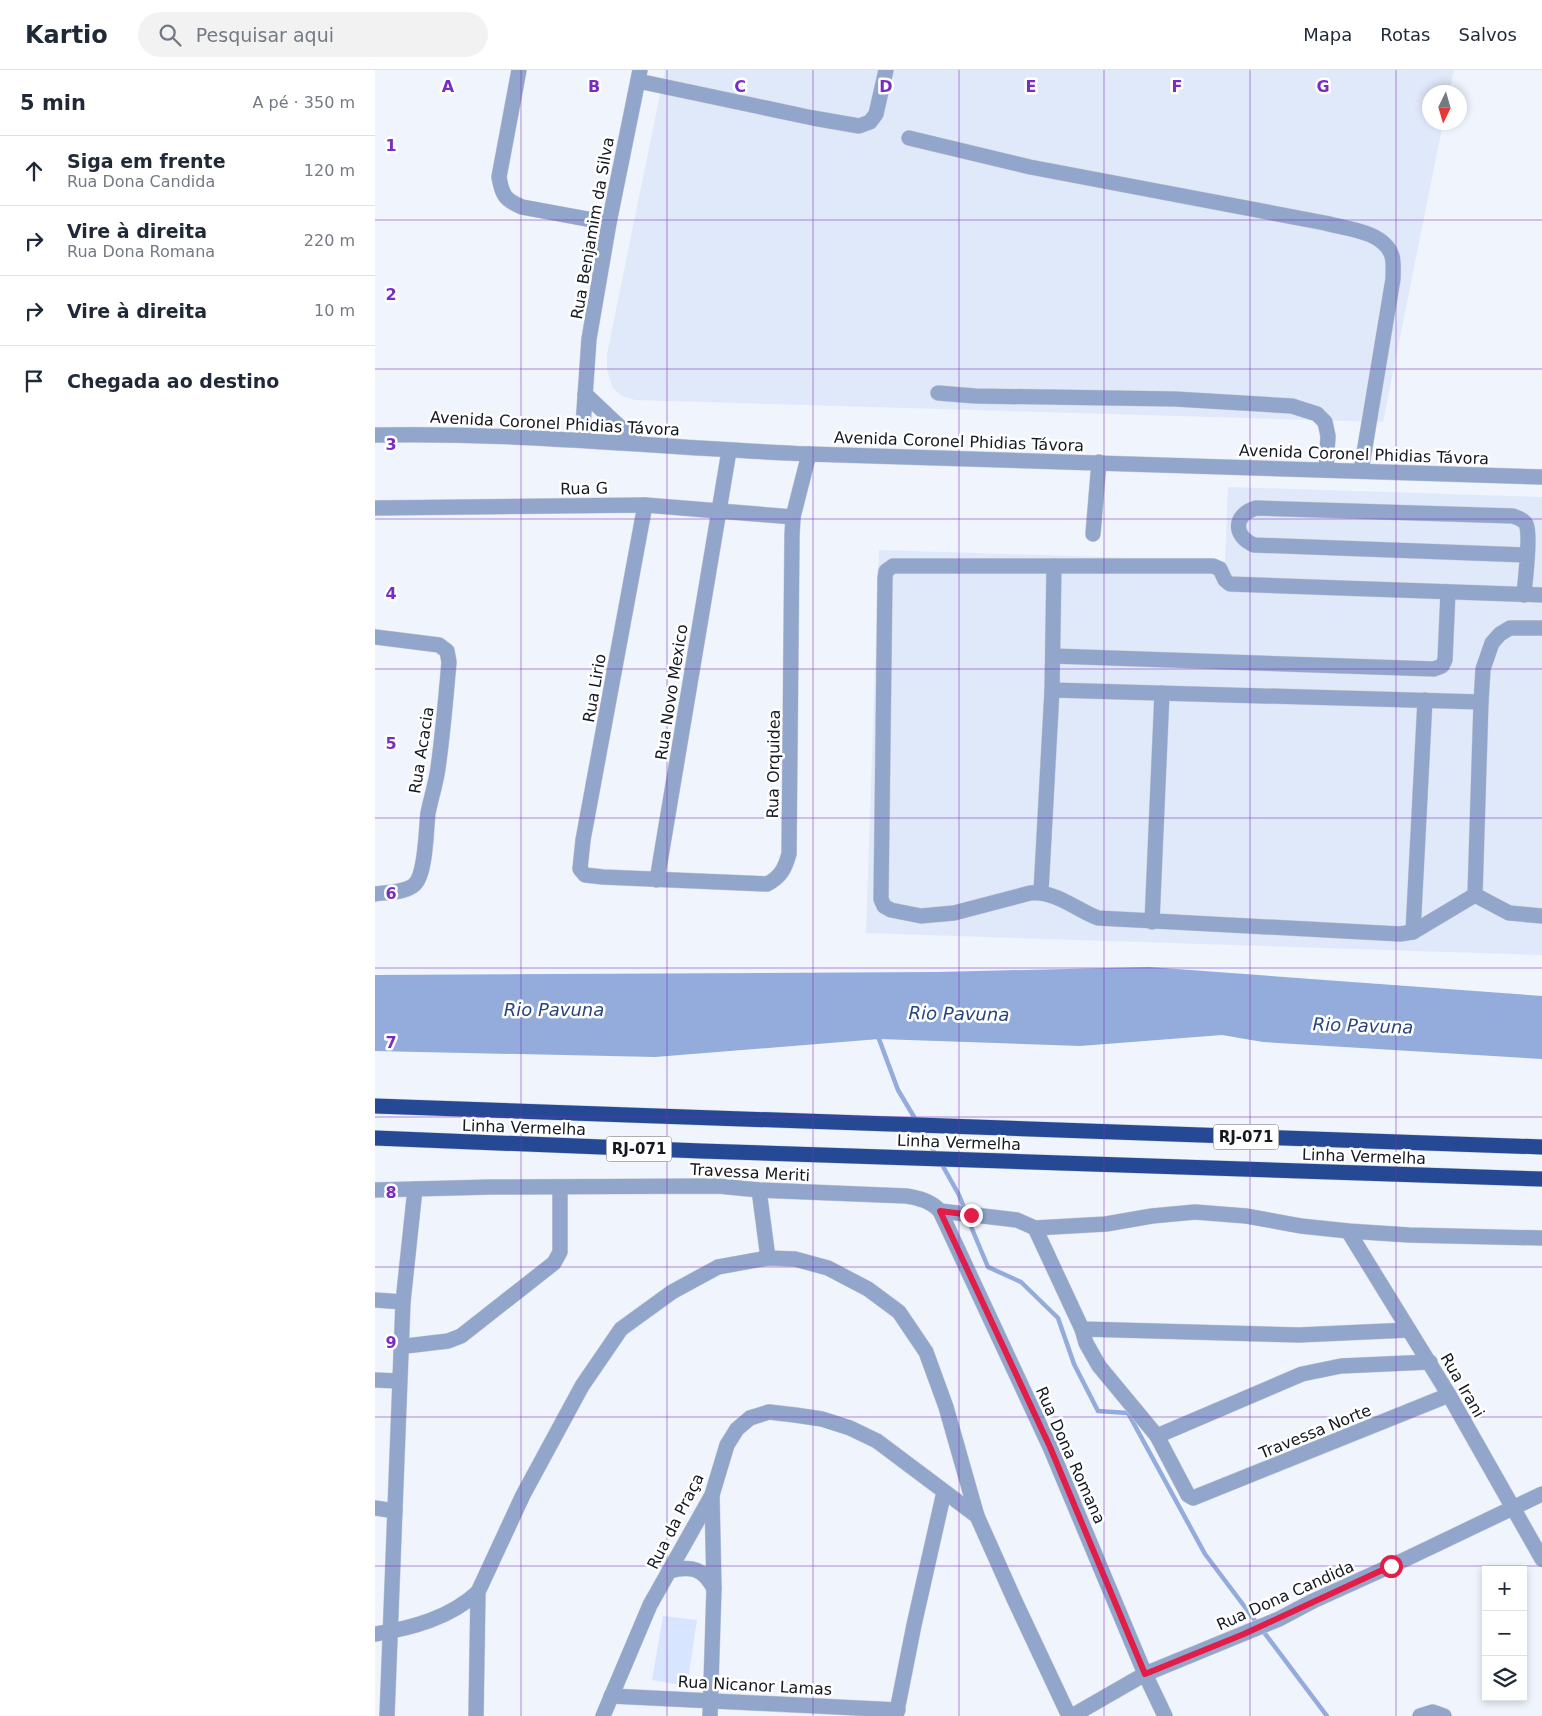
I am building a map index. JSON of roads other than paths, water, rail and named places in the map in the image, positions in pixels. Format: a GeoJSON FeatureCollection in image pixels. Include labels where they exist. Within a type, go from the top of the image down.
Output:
{"type":"FeatureCollection","features":[{"type":"Feature","properties":{"kind":"highway","name":"Linha Vermelha"},"geometry":{"type":"LineString","coordinates":[[375,1106],[1542,1146]]}},
{"type":"Feature","properties":{"kind":"highway","name":"Linha Vermelha"},"geometry":{"type":"LineString","coordinates":[[375,1138],[1542,1179]]}},
{"type":"Feature","properties":{"kind":"street"},"geometry":{"type":"LineString","coordinates":[[519,70],[499,177],[501,192],[509,202],[521,207],[609,223]]}},
{"type":"Feature","properties":{"kind":"street"},"geometry":{"type":"LineString","coordinates":[[639,76],[822,120],[859,126],[871,122],[876,114],[886,70]]}},
{"type":"Feature","properties":{"kind":"street","name":"Rua Benjamim da Silva"},"geometry":{"type":"LineString","coordinates":[[582,440],[589,338],[609,223],[639,76]]}},
{"type":"Feature","properties":{"kind":"street"},"geometry":{"type":"LineString","coordinates":[[909,138],[1031,167],[1325,223],[1371,235],[1384,243],[1392,256],[1393,279],[1361,471]]}},
{"type":"Feature","properties":{"kind":"street"},"geometry":{"type":"LineString","coordinates":[[938,393],[975,396],[1175,399],[1292,406],[1317,414],[1325,422],[1328,436],[1326,470]]}},
{"type":"Feature","properties":{"kind":"street"},"geometry":{"type":"LineString","coordinates":[[585,394],[637,443]]}},
{"type":"Feature","properties":{"kind":"street","name":"Avenida Coronel Phidias Távora"},"geometry":{"type":"LineString","coordinates":[[375,435],[419,434],[582,440],[729,451],[809,454],[1542,477]]}},
{"type":"Feature","properties":{"kind":"street"},"geometry":{"type":"LineString","coordinates":[[719,510],[729,451]]}},
{"type":"Feature","properties":{"kind":"street","name":"Rua Orquidea"},"geometry":{"type":"LineString","coordinates":[[585,875],[767,884],[777,879],[785,868],[790,844],[793,517],[809,454]]}},
{"type":"Feature","properties":{"kind":"street"},"geometry":{"type":"LineString","coordinates":[[1093,534],[1099,462]]}},
{"type":"Feature","properties":{"kind":"street","name":"Rua G"},"geometry":{"type":"LineString","coordinates":[[375,508],[645,505],[793,517]]}},
{"type":"Feature","properties":{"kind":"street","name":"Rua Lirio"},"geometry":{"type":"LineString","coordinates":[[585,875],[580,869],[583,840],[645,505]]}},
{"type":"Feature","properties":{"kind":"street"},"geometry":{"type":"LineString","coordinates":[[1524,595],[1526,555],[1527,529],[1525,523],[1520,518],[1513,516],[1256,508],[1246,511],[1240,519],[1238,531],[1245,541],[1254,545],[1526,555]]}},
{"type":"Feature","properties":{"kind":"street","name":"Rua Novo Mexico"},"geometry":{"type":"LineString","coordinates":[[657,880],[719,510]]}},
{"type":"Feature","properties":{"kind":"street"},"geometry":{"type":"LineString","coordinates":[[1475,895],[1413,932],[1400,934],[1099,918],[1087,914],[1051,894],[1041,892],[1030,893],[942,915],[921,916],[891,910],[884,906],[881,899],[886,571],[893,566],[1213,566],[1220,569],[1225,580],[1230,584],[1542,595]]}},
{"type":"Feature","properties":{"kind":"street"},"geometry":{"type":"LineString","coordinates":[[1041,892],[1052,690],[1054,566]]}},
{"type":"Feature","properties":{"kind":"street"},"geometry":{"type":"LineString","coordinates":[[1053,656],[1434,669],[1442,666],[1445,660],[1448,592]]}},
{"type":"Feature","properties":{"kind":"street"},"geometry":{"type":"LineString","coordinates":[[1475,895],[1483,669],[1493,643],[1500,634],[1510,628],[1542,628]]}},
{"type":"Feature","properties":{"kind":"street","name":"Rua Acacia"},"geometry":{"type":"LineString","coordinates":[[375,637],[439,645],[447,651],[449,662],[444,727],[429,812],[421,873],[415,884],[408,889],[375,894]]}},
{"type":"Feature","properties":{"kind":"street"},"geometry":{"type":"LineString","coordinates":[[1052,690],[1481,702]]}},
{"type":"Feature","properties":{"kind":"street"},"geometry":{"type":"LineString","coordinates":[[1152,922],[1162,693]]}},
{"type":"Feature","properties":{"kind":"street"},"geometry":{"type":"LineString","coordinates":[[1413,932],[1425,700]]}},
{"type":"Feature","properties":{"kind":"street"},"geometry":{"type":"LineString","coordinates":[[1475,895],[1509,913],[1542,916]]}},
{"type":"Feature","properties":{"kind":"street","name":"Travessa Meriti"},"geometry":{"type":"LineString","coordinates":[[375,1190],[491,1187],[718,1186],[759,1190],[906,1196],[921,1199],[947,1212]]}},
{"type":"Feature","properties":{"kind":"street"},"geometry":{"type":"LineString","coordinates":[[407,1346],[448,1341],[461,1336],[554,1263],[559,1252],[560,1188]]}},
{"type":"Feature","properties":{"kind":"street"},"geometry":{"type":"LineString","coordinates":[[387,1716],[382,1633],[395,1511],[403,1302],[415,1189]]}},
{"type":"Feature","properties":{"kind":"street"},"geometry":{"type":"LineString","coordinates":[[759,1190],[768,1258]]}},
{"type":"Feature","properties":{"kind":"street"},"geometry":{"type":"LineString","coordinates":[[947,1212],[1017,1220],[1035,1228],[1107,1224],[1152,1216],[1195,1212],[1246,1216],[1301,1226],[1348,1231],[1409,1235],[1542,1238]]}},
{"type":"Feature","properties":{"kind":"street","name":"Rua Dona Romana"},"geometry":{"type":"LineString","coordinates":[[947,1212],[1050,1447],[1145,1674],[1165,1716]]}},
{"type":"Feature","properties":{"kind":"street"},"geometry":{"type":"LineString","coordinates":[[1035,1228],[1082,1329],[1086,1343],[1099,1366],[1157,1436],[1302,1374],[1341,1366],[1430,1362]]}},
{"type":"Feature","properties":{"kind":"street","name":"Rua Irani"},"geometry":{"type":"LineString","coordinates":[[1348,1231],[1430,1362],[1542,1559]]}},
{"type":"Feature","properties":{"kind":"street"},"geometry":{"type":"LineString","coordinates":[[476,1716],[478,1592],[523,1495],[582,1386],[621,1329],[671,1292],[718,1267],[768,1258],[795,1259],[828,1268],[868,1290],[899,1312],[926,1352],[946,1407],[977,1516],[1070,1716]]}},
{"type":"Feature","properties":{"kind":"street"},"geometry":{"type":"LineString","coordinates":[[375,1300],[403,1302]]}},
{"type":"Feature","properties":{"kind":"street"},"geometry":{"type":"LineString","coordinates":[[1082,1329],[1299,1335],[1409,1330]]}},
{"type":"Feature","properties":{"kind":"street"},"geometry":{"type":"LineString","coordinates":[[375,1380],[399,1381]]}},
{"type":"Feature","properties":{"kind":"street","name":"Travessa Norte"},"geometry":{"type":"LineString","coordinates":[[1157,1436],[1188,1495],[1193,1498],[1449,1396]]}},
{"type":"Feature","properties":{"kind":"street","name":"Rua da Praça"},"geometry":{"type":"LineString","coordinates":[[603,1716],[650,1605],[712,1495],[727,1445],[737,1429],[750,1418],[769,1412],[822,1419],[850,1428],[877,1441],[977,1516]]}},
{"type":"Feature","properties":{"kind":"street"},"geometry":{"type":"LineString","coordinates":[[897,1713],[914,1625],[944,1492]]}},
{"type":"Feature","properties":{"kind":"street","name":"Rua Dona Candida"},"geometry":{"type":"LineString","coordinates":[[1070,1716],[1145,1674],[1244,1634],[1406,1560],[1542,1494]]}},
{"type":"Feature","properties":{"kind":"street"},"geometry":{"type":"LineString","coordinates":[[710,1716],[714,1588],[712,1495]]}},
{"type":"Feature","properties":{"kind":"street"},"geometry":{"type":"LineString","coordinates":[[375,1508],[395,1511]]}},
{"type":"Feature","properties":{"kind":"street"},"geometry":{"type":"LineString","coordinates":[[669,1571],[679,1568],[698,1571],[704,1575],[714,1588]]}},
{"type":"Feature","properties":{"kind":"street"},"geometry":{"type":"LineString","coordinates":[[382,1633],[444,1616],[478,1592]]}},
{"type":"Feature","properties":{"kind":"street","name":"Rua Nicanor Lamas"},"geometry":{"type":"LineString","coordinates":[[611,1696],[710,1700],[897,1713]]}},
{"type":"Feature","properties":{"kind":"street"},"geometry":{"type":"LineString","coordinates":[[1420,1716],[1433,1712],[1444,1716]]}},
{"type":"Feature","properties":{"kind":"water","name":"Rio Pavuna"},"geometry":{"type":"Polygon","coordinates":[[[1149,967],[1542,996],[1542,1059],[1263,1042],[1222,1035],[1080,1046],[879,1039],[655,1057],[375,1051],[375,975],[937,972],[1149,967]]]}},
{"type":"Feature","properties":{"kind":"waterway"},"geometry":{"type":"LineString","coordinates":[[876,1035],[898,1090],[917,1122]]}},
{"type":"Feature","properties":{"kind":"waterway"},"geometry":{"type":"LineString","coordinates":[[921,1129],[936,1155]]}},
{"type":"Feature","properties":{"kind":"waterway"},"geometry":{"type":"LineString","coordinates":[[940,1161],[965,1210]]}},
{"type":"Feature","properties":{"kind":"waterway"},"geometry":{"type":"LineString","coordinates":[[967,1217],[988,1267],[1021,1282],[1058,1318],[1074,1364],[1098,1411],[1128,1413],[1205,1554],[1327,1716]]}}]}
